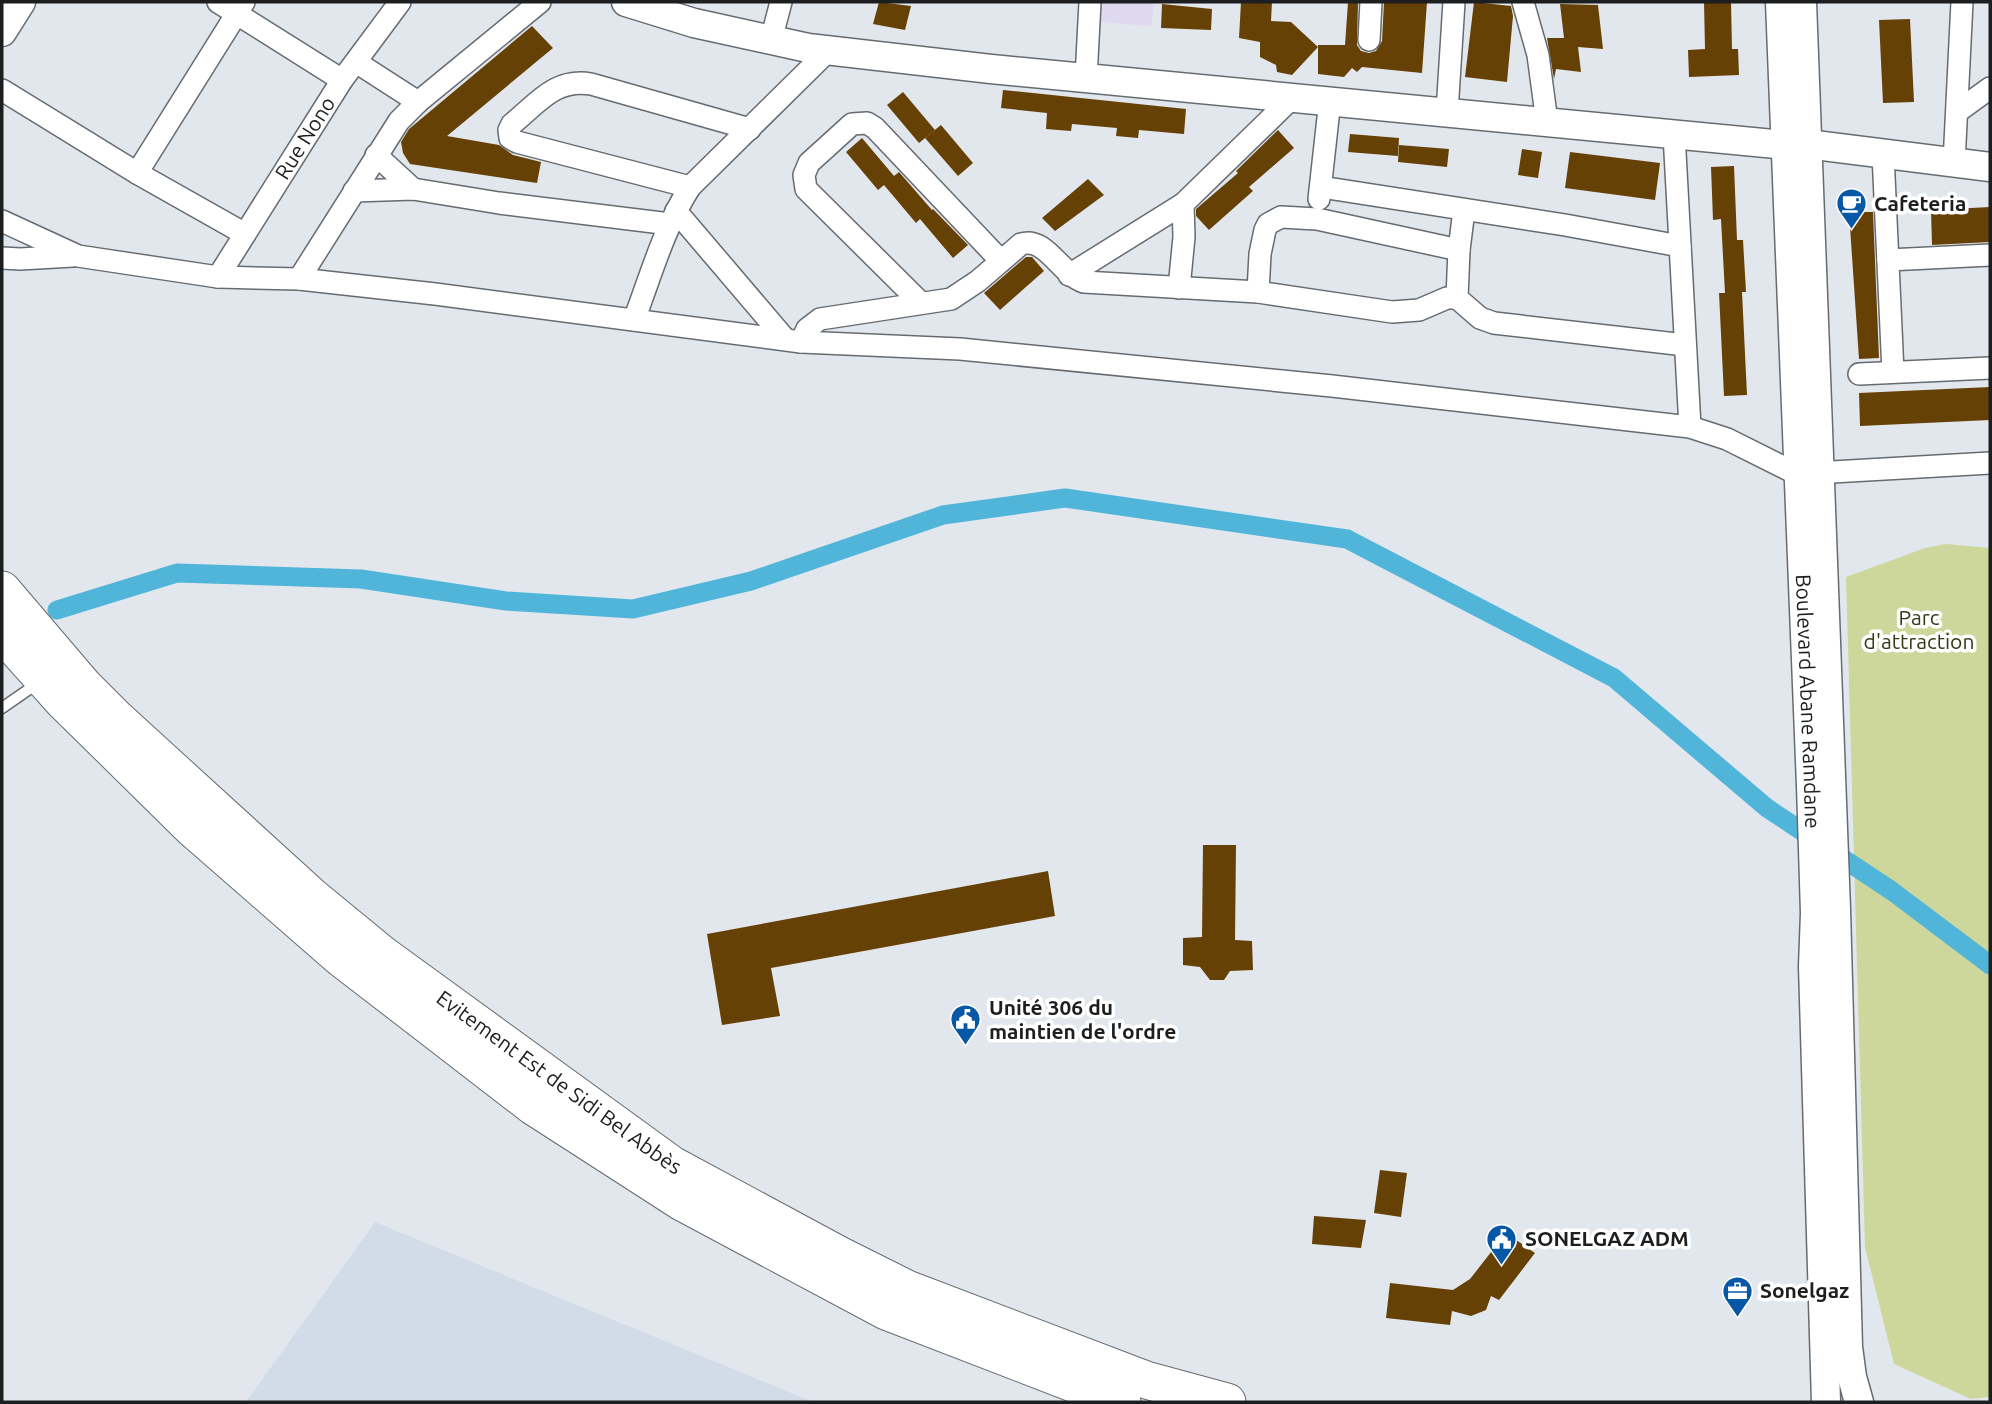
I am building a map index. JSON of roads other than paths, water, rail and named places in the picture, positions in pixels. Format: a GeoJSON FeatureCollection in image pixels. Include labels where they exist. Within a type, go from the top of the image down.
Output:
{"type":"FeatureCollection","features":[{"type":"Feature","properties":{"kind":"highway","name":"Evitement Est de Sidi Bel Abbès"},"geometry":{"type":"LineString","coordinates":[[2,590],[83,685],[109,711],[252,845],[310,895],[383,955],[672,1165],[907,1289],[1134,1391]]}},
{"type":"Feature","properties":{"kind":"highway","name":"Evitement Est de Sidi Bel Abbès"},"geometry":{"type":"LineString","coordinates":[[2,633],[129,767],[341,958],[533,1105],[682,1202],[886,1311],[1134,1391],[1205,1400]]}},
{"type":"Feature","properties":{"kind":"main road"},"geometry":{"type":"LineString","coordinates":[[2,32],[21,2]]}},
{"type":"Feature","properties":{"kind":"main road"},"geometry":{"type":"LineString","coordinates":[[626,2],[694,23],[828,51],[1796,145],[1990,167]]}},
{"type":"Feature","properties":{"kind":"main road","name":"Boulevard Abane Ramdane"},"geometry":{"type":"LineString","coordinates":[[1780,2],[1796,145],[1825,911],[1848,1347],[1859,1402]]}},
{"type":"Feature","properties":{"kind":"main road","name":"Boulevard Abane Ramdane"},"geometry":{"type":"LineString","coordinates":[[1796,145],[1802,2]]}},
{"type":"Feature","properties":{"kind":"main road","name":"Boulevard Abane Ramdane"},"geometry":{"type":"LineString","coordinates":[[1825,911],[1813,967],[1826,1402]]}},
{"type":"Feature","properties":{"kind":"street"},"geometry":{"type":"LineString","coordinates":[[218,2],[240,7],[342,80]]}},
{"type":"Feature","properties":{"kind":"street","name":"Rue Nono"},"geometry":{"type":"LineString","coordinates":[[218,276],[342,80],[400,2]]}},
{"type":"Feature","properties":{"kind":"street"},"geometry":{"type":"LineString","coordinates":[[299,279],[399,121],[418,102],[540,2]]}},
{"type":"Feature","properties":{"kind":"street"},"geometry":{"type":"LineString","coordinates":[[771,40],[781,2]]}},
{"type":"Feature","properties":{"kind":"street"},"geometry":{"type":"LineString","coordinates":[[1086,78],[1090,2]]}},
{"type":"Feature","properties":{"kind":"street"},"geometry":{"type":"LineString","coordinates":[[1369,40],[1371,2]]}},
{"type":"Feature","properties":{"kind":"street"},"geometry":{"type":"LineString","coordinates":[[1447,113],[1454,2]]}},
{"type":"Feature","properties":{"kind":"street"},"geometry":{"type":"LineString","coordinates":[[1523,2],[1538,55],[1547,122]]}},
{"type":"Feature","properties":{"kind":"street"},"geometry":{"type":"LineString","coordinates":[[1954,163],[1963,3]]}},
{"type":"Feature","properties":{"kind":"street"},"geometry":{"type":"LineString","coordinates":[[137,173],[240,7]]}},
{"type":"Feature","properties":{"kind":"street"},"geometry":{"type":"LineString","coordinates":[[634,320],[673,217],[690,187],[828,51]]}},
{"type":"Feature","properties":{"kind":"street"},"geometry":{"type":"LineString","coordinates":[[356,62],[418,102]]}},
{"type":"Feature","properties":{"kind":"street"},"geometry":{"type":"LineString","coordinates":[[690,187],[517,142],[510,138],[510,127],[555,88],[571,82],[580,82],[750,129]]}},
{"type":"Feature","properties":{"kind":"street"},"geometry":{"type":"LineString","coordinates":[[1956,112],[1990,88]]}},
{"type":"Feature","properties":{"kind":"street"},"geometry":{"type":"LineString","coordinates":[[2,90],[137,173],[245,234]]}},
{"type":"Feature","properties":{"kind":"street"},"geometry":{"type":"LineString","coordinates":[[1069,275],[1183,204],[1292,98]]}},
{"type":"Feature","properties":{"kind":"street"},"geometry":{"type":"LineString","coordinates":[[1317,219],[1330,100]]}},
{"type":"Feature","properties":{"kind":"street"},"geometry":{"type":"LineString","coordinates":[[921,303],[806,189],[804,175],[809,163],[852,124],[867,123],[874,128],[1001,261]]}},
{"type":"Feature","properties":{"kind":"street"},"geometry":{"type":"LineString","coordinates":[[1674,134],[1690,427]]}},
{"type":"Feature","properties":{"kind":"street"},"geometry":{"type":"LineString","coordinates":[[1883,154],[1893,372]]}},
{"type":"Feature","properties":{"kind":"street"},"geometry":{"type":"LineString","coordinates":[[376,155],[413,190]]}},
{"type":"Feature","properties":{"kind":"street"},"geometry":{"type":"LineString","coordinates":[[1321,187],[1680,246]]}},
{"type":"Feature","properties":{"kind":"street"},"geometry":{"type":"LineString","coordinates":[[354,191],[413,190],[499,203],[673,217],[793,341]]}},
{"type":"Feature","properties":{"kind":"street"},"geometry":{"type":"LineString","coordinates":[[1179,288],[1184,237],[1183,204]]}},
{"type":"Feature","properties":{"kind":"street"},"geometry":{"type":"LineString","coordinates":[[1457,298],[1464,210]]}},
{"type":"Feature","properties":{"kind":"street"},"geometry":{"type":"LineString","coordinates":[[1258,292],[1262,237],[1268,224],[1281,216],[1317,219],[1459,250]]}},
{"type":"Feature","properties":{"kind":"street"},"geometry":{"type":"LineString","coordinates":[[2,221],[78,256]]}},
{"type":"Feature","properties":{"kind":"street"},"geometry":{"type":"LineString","coordinates":[[793,341],[820,319],[951,299],[978,281],[1021,244],[1035,243],[1069,275],[1096,284],[1258,292],[1402,312],[1419,310],[1447,298],[1457,298],[1480,318],[1494,323],[1685,345]]}},
{"type":"Feature","properties":{"kind":"street"},"geometry":{"type":"LineString","coordinates":[[2,258],[78,256],[218,276],[299,279],[448,295],[793,341],[960,349],[1332,386],[1690,427],[1727,439],[1808,473],[1990,463]]}},
{"type":"Feature","properties":{"kind":"street"},"geometry":{"type":"LineString","coordinates":[[1888,260],[1990,256]]}},
{"type":"Feature","properties":{"kind":"street"},"geometry":{"type":"LineString","coordinates":[[1859,374],[1990,368]]}},
{"type":"Feature","properties":{"kind":"lane"},"geometry":{"type":"LineString","coordinates":[[2,708],[43,679]]}},
{"type":"Feature","properties":{"kind":"waterway"},"geometry":{"type":"LineString","coordinates":[[57,610],[177,573],[361,579],[506,601],[633,609],[751,581],[943,515],[1065,498],[1347,539],[1614,678],[1767,808],[1892,891],[1990,965]]}},
{"type":"Feature","properties":{"kind":"place","name":"Cafeteria"},"geometry":{"type":"Point","coordinates":[1851,231]}},
{"type":"Feature","properties":{"kind":"place","name":"Unité 306 du maintien de l'ordre"},"geometry":{"type":"Point","coordinates":[966,1047]}},
{"type":"Feature","properties":{"kind":"place","name":"SONELGAZ ADM"},"geometry":{"type":"Point","coordinates":[1502,1266]}},
{"type":"Feature","properties":{"kind":"place","name":"Sonelgaz"},"geometry":{"type":"Point","coordinates":[1737,1318]}},
{"type":"Feature","properties":{"kind":"park label","name":"Parc d'attraction"},"geometry":{"type":"Point","coordinates":[1919,630]}}]}
